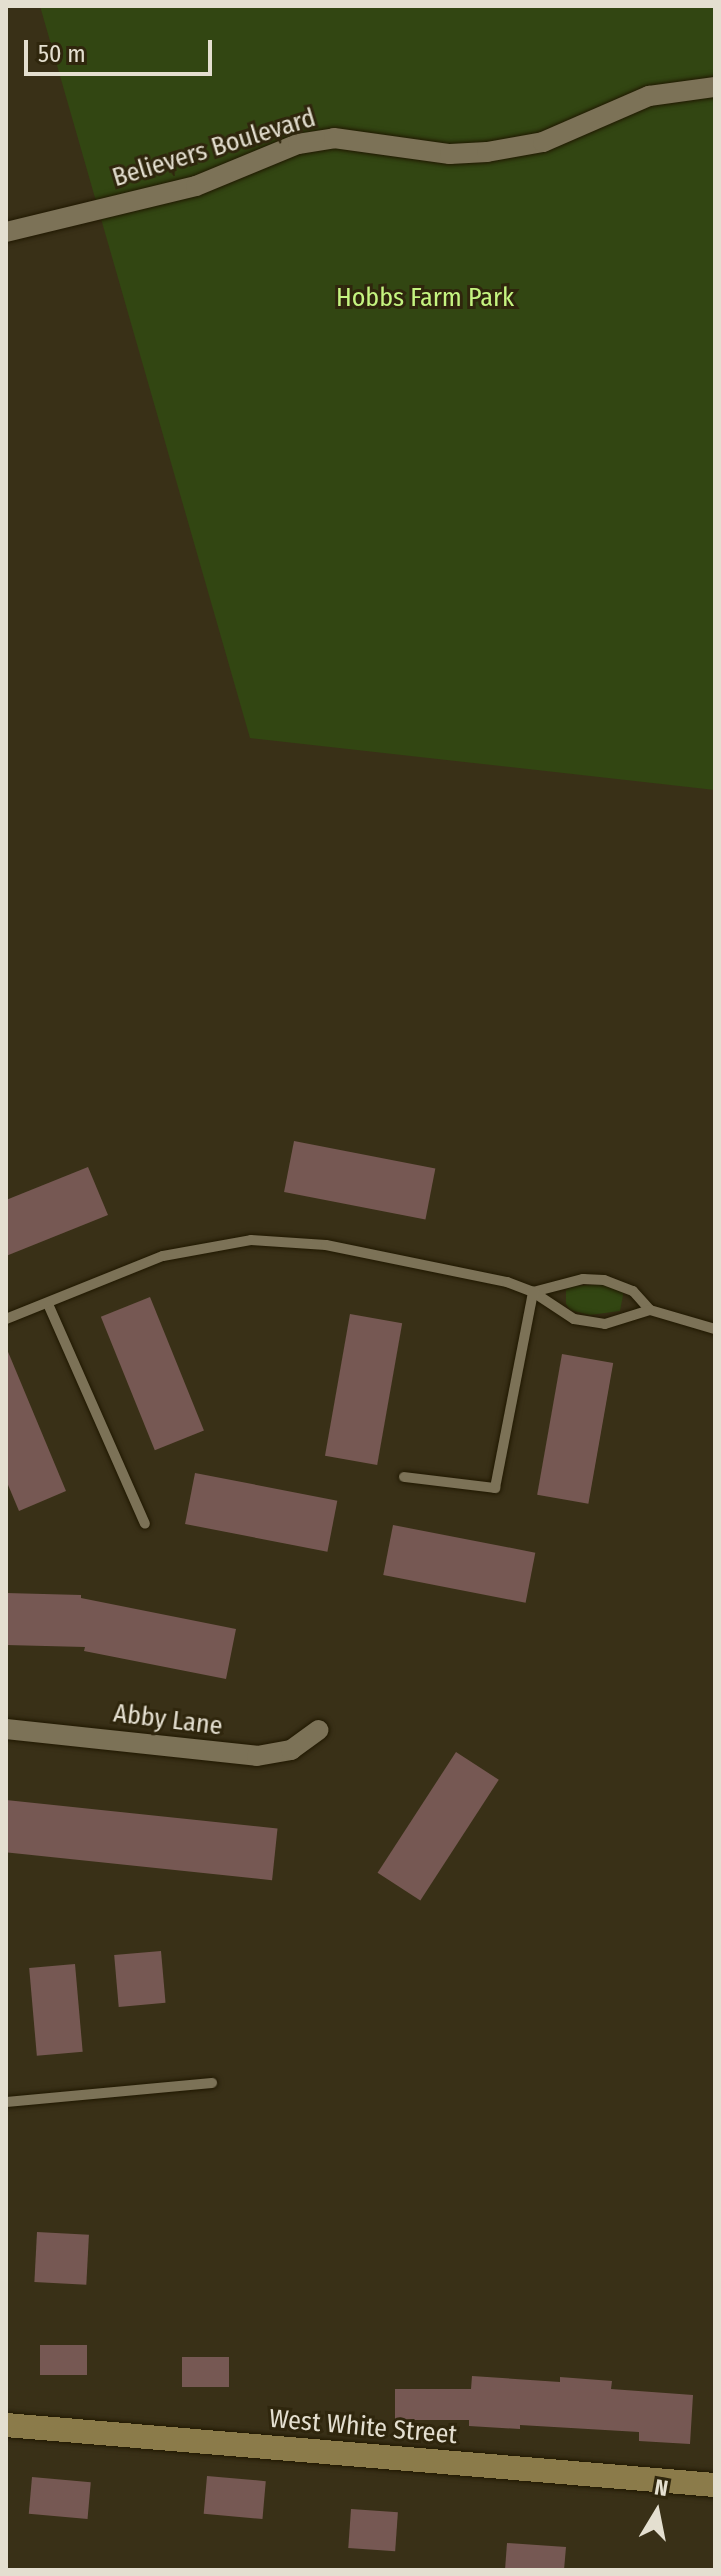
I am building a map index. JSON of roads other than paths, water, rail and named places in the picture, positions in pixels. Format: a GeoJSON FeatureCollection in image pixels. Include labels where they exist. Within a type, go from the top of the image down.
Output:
{"type":"FeatureCollection","features":[{"type":"Feature","properties":{"kind":"street","name":"Believers Boulevard"},"geometry":{"type":"LineString","coordinates":[[6,232],[196,186],[298,144],[334,138],[450,154],[487,152],[543,142],[649,96],[715,87]]}},
{"type":"Feature","properties":{"kind":"street","name":"Abby Lane"},"geometry":{"type":"LineString","coordinates":[[6,1729],[257,1756],[291,1750],[319,1730]]}},
{"type":"Feature","properties":{"kind":"street","name":"West White Street"},"geometry":{"type":"LineString","coordinates":[[6,2425],[715,2485]]}},
{"type":"Feature","properties":{"kind":"lane"},"geometry":{"type":"LineString","coordinates":[[6,1319],[163,1256],[251,1240],[326,1245],[507,1282],[533,1292],[574,1319],[605,1324],[650,1310]]}},
{"type":"Feature","properties":{"kind":"lane"},"geometry":{"type":"LineString","coordinates":[[533,1292],[583,1279],[604,1280],[633,1291],[650,1310],[715,1329]]}},
{"type":"Feature","properties":{"kind":"lane"},"geometry":{"type":"LineString","coordinates":[[404,1477],[495,1488],[533,1292]]}},
{"type":"Feature","properties":{"kind":"lane"},"geometry":{"type":"LineString","coordinates":[[48,1304],[145,1524]]}},
{"type":"Feature","properties":{"kind":"lane"},"geometry":{"type":"LineString","coordinates":[[6,2102],[212,2083]]}},
{"type":"Feature","properties":{"kind":"park label","name":"Hobbs Farm Park"},"geometry":{"type":"Point","coordinates":[425,298]}}]}
